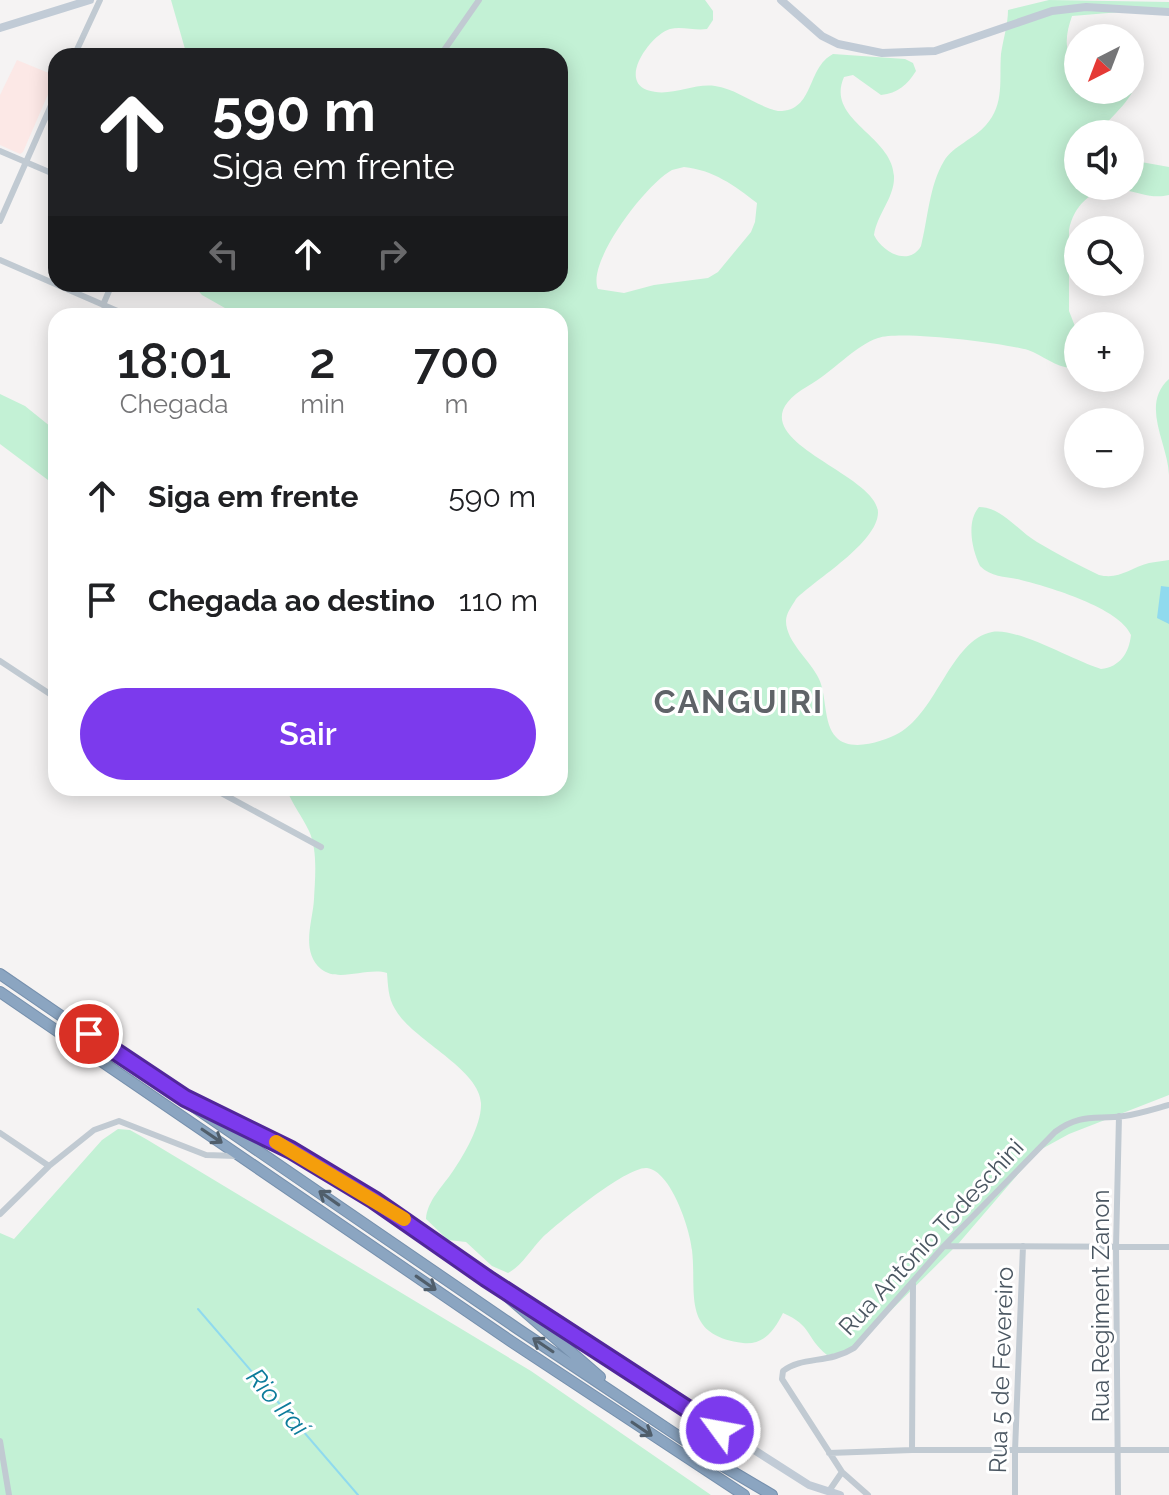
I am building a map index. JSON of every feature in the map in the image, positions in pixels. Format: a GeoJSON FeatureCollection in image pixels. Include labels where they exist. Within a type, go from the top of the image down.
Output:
{"type":"FeatureCollection","features":[{"type":"Feature","properties":{"kind":"highway"},"geometry":{"type":"LineString","coordinates":[[0,974],[635,1407],[772,1495]]}},
{"type":"Feature","properties":{"kind":"highway"},"geometry":{"type":"LineString","coordinates":[[0,992],[512,1342],[744,1495]]}},
{"type":"Feature","properties":{"kind":"highway"},"geometry":{"type":"LineString","coordinates":[[185,1098],[291,1150]]}},
{"type":"Feature","properties":{"kind":"highway"},"geometry":{"type":"LineString","coordinates":[[486,1278],[635,1407]]}},
{"type":"Feature","properties":{"kind":"street"},"geometry":{"type":"LineString","coordinates":[[0,28],[72,2],[90,0]]}},
{"type":"Feature","properties":{"kind":"street"},"geometry":{"type":"LineString","coordinates":[[78,48],[100,0]]}},
{"type":"Feature","properties":{"kind":"street"},"geometry":{"type":"LineString","coordinates":[[446,48],[479,0]]}},
{"type":"Feature","properties":{"kind":"street"},"geometry":{"type":"LineString","coordinates":[[781,0],[822,36],[838,44],[882,53],[935,51],[1052,11],[1086,7],[1169,12]]}},
{"type":"Feature","properties":{"kind":"street"},"geometry":{"type":"LineString","coordinates":[[0,221],[48,111]]}},
{"type":"Feature","properties":{"kind":"street"},"geometry":{"type":"LineString","coordinates":[[0,151],[48,171]]}},
{"type":"Feature","properties":{"kind":"street"},"geometry":{"type":"LineString","coordinates":[[0,260],[48,281]]}},
{"type":"Feature","properties":{"kind":"street"},"geometry":{"type":"LineString","coordinates":[[73,292],[110,308]]}},
{"type":"Feature","properties":{"kind":"street"},"geometry":{"type":"LineString","coordinates":[[103,305],[109,292]]}},
{"type":"Feature","properties":{"kind":"street"},"geometry":{"type":"LineString","coordinates":[[0,661],[48,693]]}},
{"type":"Feature","properties":{"kind":"street"},"geometry":{"type":"LineString","coordinates":[[227,796],[321,847]]}},
{"type":"Feature","properties":{"kind":"street","name":"Rua Antônio Todeschini"},"geometry":{"type":"LineString","coordinates":[[868,1495],[842,1472],[782,1379],[783,1371],[796,1362],[840,1357],[854,1348],[944,1246],[1055,1132],[1069,1122],[1091,1116],[1119,1116],[1169,1105]]}},
{"type":"Feature","properties":{"kind":"street","name":"Rua Regiment Zanon"},"geometry":{"type":"LineString","coordinates":[[1118,1495],[1116,1247],[1119,1116]]}},
{"type":"Feature","properties":{"kind":"street"},"geometry":{"type":"LineString","coordinates":[[1,1209],[94,1130],[119,1121],[206,1155],[241,1156]]}},
{"type":"Feature","properties":{"kind":"street"},"geometry":{"type":"LineString","coordinates":[[0,1133],[49,1166]]}},
{"type":"Feature","properties":{"kind":"street"},"geometry":{"type":"LineString","coordinates":[[291,1150],[401,1217],[486,1278],[724,1432],[809,1485],[840,1495]]}},
{"type":"Feature","properties":{"kind":"street"},"geometry":{"type":"LineString","coordinates":[[944,1246],[1169,1247]]}},
{"type":"Feature","properties":{"kind":"street","name":"Rua 5 de Fevereiro"},"geometry":{"type":"LineString","coordinates":[[1015,1495],[1023,1246]]}},
{"type":"Feature","properties":{"kind":"street"},"geometry":{"type":"LineString","coordinates":[[912,1450],[913,1284]]}},
{"type":"Feature","properties":{"kind":"street"},"geometry":{"type":"LineString","coordinates":[[0,1441],[9,1495]]}},
{"type":"Feature","properties":{"kind":"street"},"geometry":{"type":"LineString","coordinates":[[829,1453],[1169,1450]]}},
{"type":"Feature","properties":{"kind":"street"},"geometry":{"type":"LineString","coordinates":[[829,1491],[842,1472]]}},
{"type":"Feature","properties":{"kind":"shaded area"},"geometry":{"type":"Polygon","coordinates":[[[17,60],[48,73],[48,94],[20,154],[0,145],[0,95],[17,60]]]}},
{"type":"Feature","properties":{"kind":"green space"},"geometry":{"type":"Polygon","coordinates":[[[171,0],[705,0],[713,11],[713,20],[707,29],[675,28],[655,39],[637,67],[639,84],[656,92],[715,86],[778,111],[790,109],[805,97],[818,69],[833,54],[905,59],[913,63],[916,71],[902,88],[881,95],[853,75],[844,77],[841,92],[851,116],[883,149],[890,162],[894,184],[874,235],[883,247],[903,256],[910,256],[921,246],[932,192],[944,161],[981,130],[996,109],[1008,10],[1049,0],[1169,2],[1169,8],[1072,16],[1070,24],[1064,24],[1064,104],[1124,104],[1109,120],[1064,120],[1064,200],[1086,200],[1074,216],[1064,216],[1064,296],[1069,296],[1069,312],[1064,312],[1064,367],[1028,350],[997,344],[929,336],[878,338],[861,347],[786,404],[782,421],[792,438],[872,498],[878,513],[868,536],[796,599],[786,618],[794,644],[819,679],[832,731],[842,742],[868,744],[899,733],[924,709],[966,648],[992,632],[1030,639],[1101,669],[1118,662],[1126,653],[1131,635],[1113,616],[1065,593],[994,575],[980,566],[971,528],[979,507],[1003,515],[1030,538],[1099,575],[1119,575],[1149,563],[1169,560],[1169,1095],[1069,1134],[1038,1151],[958,1244],[850,1351],[827,1355],[804,1327],[783,1313],[772,1331],[757,1342],[723,1339],[710,1331],[701,1322],[696,1310],[692,1250],[678,1202],[664,1179],[647,1168],[624,1176],[562,1220],[508,1273],[492,1266],[466,1242],[448,1240],[426,1219],[427,1212],[462,1157],[475,1130],[481,1111],[477,1090],[457,1066],[403,1021],[391,1000],[387,973],[336,975],[321,969],[315,962],[309,945],[314,899],[314,847],[290,796],[568,796],[568,308],[225,308],[199,292],[568,292],[568,48],[185,48],[171,0]],[[684,167],[672,170],[661,178],[634,206],[610,243],[601,261],[598,289],[624,293],[654,285],[708,278],[718,272],[751,232],[757,203],[723,179],[684,167]]]}},
{"type":"Feature","properties":{"kind":"green space"},"geometry":{"type":"Polygon","coordinates":[[[1144,163],[1169,167],[1169,195],[1144,194],[1144,163]]]}},
{"type":"Feature","properties":{"kind":"green space"},"geometry":{"type":"Polygon","coordinates":[[[1169,379],[1169,475],[1156,412],[1161,389],[1169,379]]]}},
{"type":"Feature","properties":{"kind":"green space"},"geometry":{"type":"Polygon","coordinates":[[[0,394],[25,406],[48,425],[48,480],[0,444],[0,394]]]}},
{"type":"Feature","properties":{"kind":"green space"},"geometry":{"type":"Polygon","coordinates":[[[118,1129],[130,1130],[146,1139],[531,1371],[711,1495],[0,1495],[0,1233],[14,1239],[102,1140],[118,1129]]]}},
{"type":"Feature","properties":{"kind":"water"},"geometry":{"type":"Polygon","coordinates":[[[1161,586],[1169,587],[1169,624],[1157,618],[1161,586]]]}},
{"type":"Feature","properties":{"kind":"waterway","name":"Rio Iraí"},"geometry":{"type":"LineString","coordinates":[[198,1309],[358,1495]]}},
{"type":"Feature","properties":{"kind":"slow traffic"},"geometry":{"type":"LineString","coordinates":[[276,1142],[404,1219]]}},
{"type":"Feature","properties":{"kind":"district","name":"CANGUIRI"},"geometry":{"type":"Point","coordinates":[739,701]}},
{"type":"Feature","properties":{"kind":"route"},"geometry":{"type":"LineString","coordinates":[[89,1034],[185,1098],[291,1150],[374,1200],[486,1278],[720,1430]]}}]}
